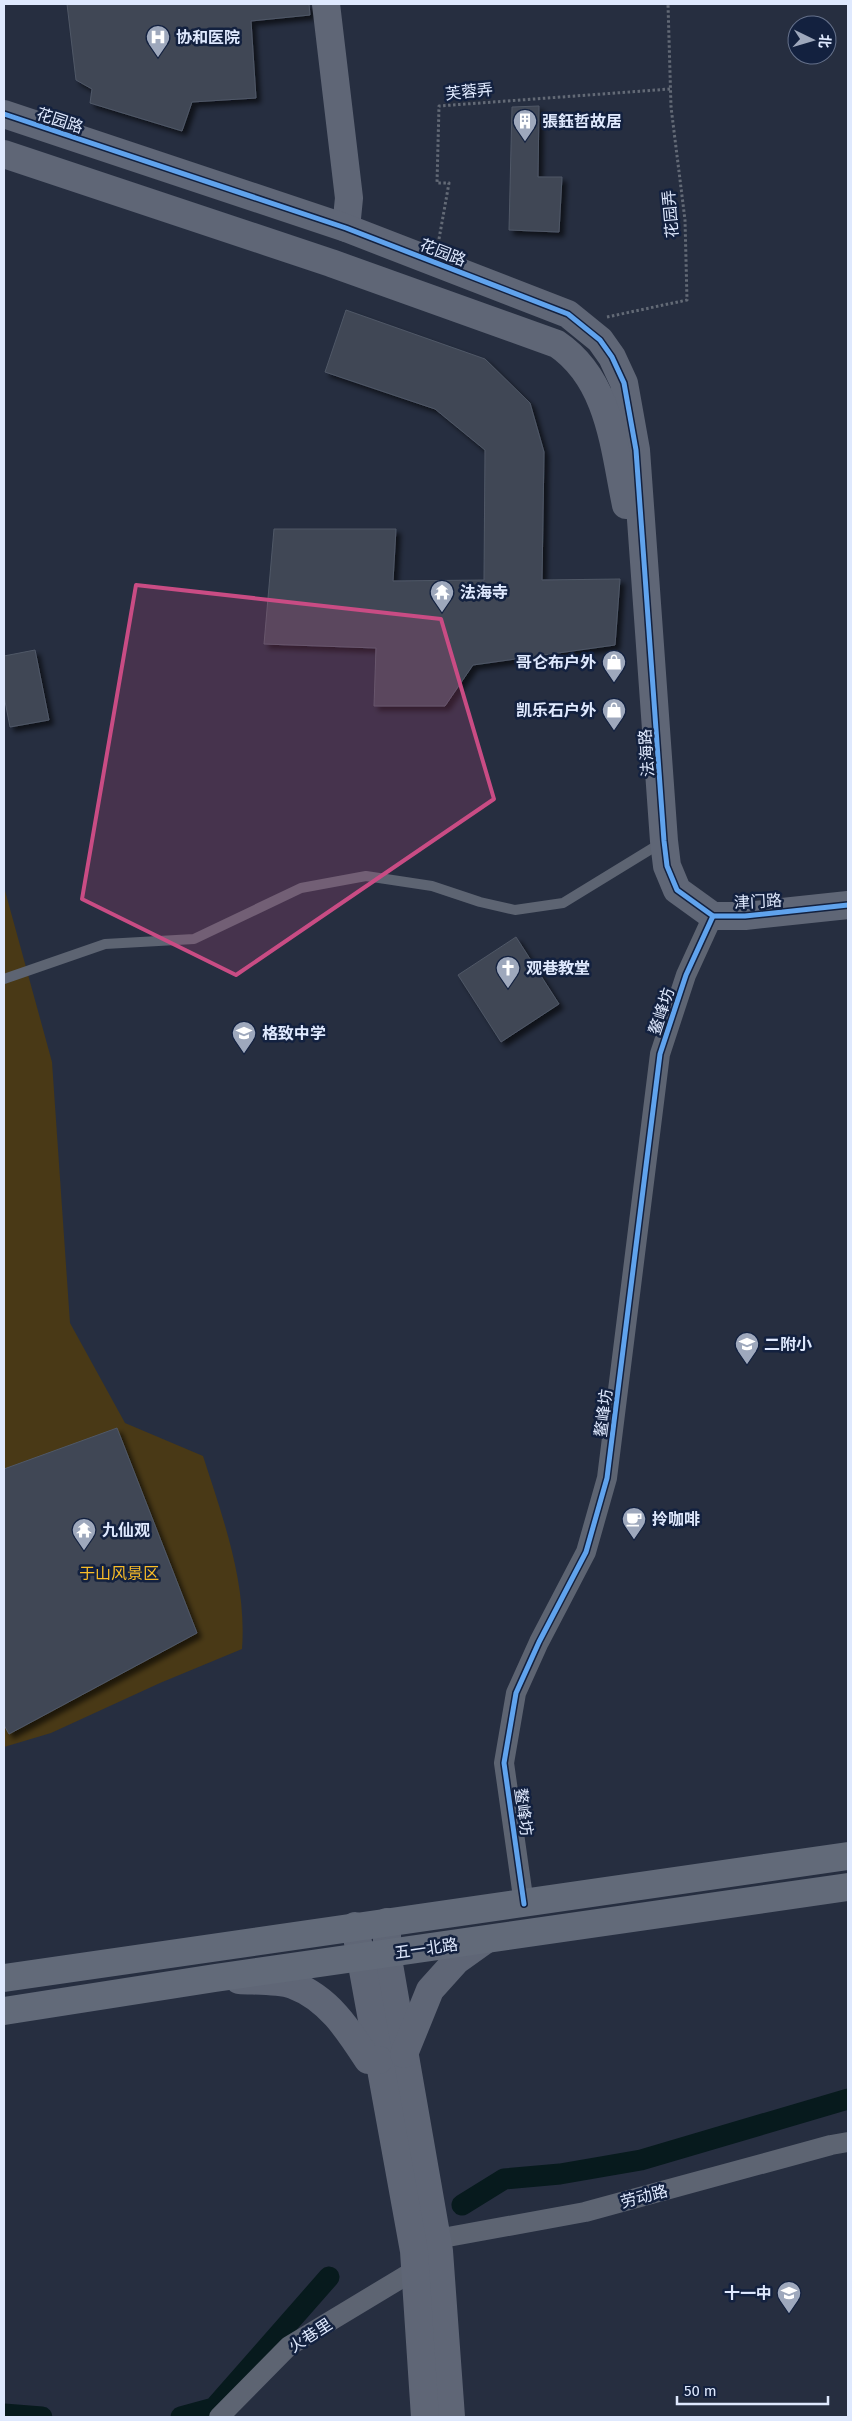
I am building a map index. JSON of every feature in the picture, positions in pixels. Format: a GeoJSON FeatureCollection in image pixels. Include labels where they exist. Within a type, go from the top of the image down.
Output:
{"type":"FeatureCollection","features":[{"type":"Feature","properties":{"kind":"main road","name":"五一北路"},"geometry":{"type":"LineString","coordinates":[[4,1978],[848,1856]]}},
{"type":"Feature","properties":{"kind":"main road","name":"五一北路"},"geometry":{"type":"LineString","coordinates":[[4,2011],[215,1978],[848,1887]]}},
{"type":"Feature","properties":{"kind":"street"},"geometry":{"type":"LineString","coordinates":[[326,4],[349,198],[346,228]]}},
{"type":"Feature","properties":{"kind":"street","name":"花园路"},"geometry":{"type":"LineString","coordinates":[[4,114],[346,228],[568,314],[600,340],[612,357],[624,384],[636,450],[649,612]]}},
{"type":"Feature","properties":{"kind":"street"},"geometry":{"type":"LineString","coordinates":[[4,154],[331,263],[557,344],[573,355],[600,394],[607,414],[649,612]]}},
{"type":"Feature","properties":{"kind":"street","name":"法海路"},"geometry":{"type":"LineString","coordinates":[[649,612],[664,841],[667,866],[676,890]]}},
{"type":"Feature","properties":{"kind":"street","name":"津门路"},"geometry":{"type":"LineString","coordinates":[[676,890],[713,916],[745,916],[848,905]]}},
{"type":"Feature","properties":{"kind":"street","name":"鳌峰坊"},"geometry":{"type":"LineString","coordinates":[[524,1904],[504,1763],[516,1694],[539,1642],[586,1552],[607,1478],[660,1054],[686,975],[713,916]]}},
{"type":"Feature","properties":{"kind":"street"},"geometry":{"type":"LineString","coordinates":[[374,1955],[387,1922]]}},
{"type":"Feature","properties":{"kind":"street"},"geometry":{"type":"LineString","coordinates":[[355,1926],[374,1955],[391,2057],[414,2251],[424,2417]]}},
{"type":"Feature","properties":{"kind":"street"},"geometry":{"type":"LineString","coordinates":[[452,2417],[437,2239],[391,2057],[430,1990],[457,1960],[485,1940]]}},
{"type":"Feature","properties":{"kind":"street"},"geometry":{"type":"LineString","coordinates":[[215,1978],[292,1984],[323,2002],[347,2028],[368,2060],[391,2057]]}},
{"type":"Feature","properties":{"kind":"street","name":"劳动路"},"geometry":{"type":"LineString","coordinates":[[437,2239],[585,2212],[831,2144],[848,2142]]}},
{"type":"Feature","properties":{"kind":"street","name":"火巷里"},"geometry":{"type":"LineString","coordinates":[[219,2417],[289,2346],[415,2270]]}},
{"type":"Feature","properties":{"kind":"lane"},"geometry":{"type":"LineString","coordinates":[[4,980],[105,944],[194,939],[301,888],[366,876],[432,886],[480,902],[515,910],[563,902],[664,841]]}},
{"type":"Feature","properties":{"kind":"highlighted area"},"geometry":{"type":"Polygon","coordinates":[[[136,585],[441,619],[494,799],[236,975],[82,899],[136,585]]]}},
{"type":"Feature","properties":{"kind":"green space","name":"于山风景区"},"geometry":{"type":"Polygon","coordinates":[[[4,887],[52,1062],[70,1323],[125,1423],[203,1456],[232,1551],[241,1600],[243,1624],[242,1649],[160,1683],[51,1733],[4,1747],[4,887]]]}},
{"type":"Feature","properties":{"kind":"building"},"geometry":{"type":"Polygon","coordinates":[[[67,4],[309,4],[310,15],[251,21],[256,98],[192,102],[182,131],[90,103],[92,89],[76,80],[67,4]]]}},
{"type":"Feature","properties":{"kind":"building","name":"張鈺哲故居"},"geometry":{"type":"Polygon","coordinates":[[[539,106],[538,177],[562,177],[559,232],[509,230],[512,107],[539,106]]]}},
{"type":"Feature","properties":{"kind":"building","name":"法海寺"},"geometry":{"type":"Polygon","coordinates":[[[346,310],[485,359],[530,403],[544,452],[542,580],[620,579],[615,645],[473,665],[445,706],[374,706],[376,648],[264,644],[274,529],[396,529],[393,581],[484,580],[485,450],[435,409],[325,372],[346,310]]]}},
{"type":"Feature","properties":{"kind":"building"},"geometry":{"type":"Polygon","coordinates":[[[35,650],[49,720],[10,727],[4,696],[4,656],[35,650]]]}},
{"type":"Feature","properties":{"kind":"building","name":"观巷教堂"},"geometry":{"type":"Polygon","coordinates":[[[516,937],[559,1004],[501,1042],[458,975],[516,937]]]}},
{"type":"Feature","properties":{"kind":"building","name":"九仙观"},"geometry":{"type":"Polygon","coordinates":[[[117,1428],[197,1633],[9,1734],[4,1725],[4,1469],[117,1428]]]}},
{"type":"Feature","properties":{"kind":"waterway"},"geometry":{"type":"LineString","coordinates":[[462,2205],[504,2179],[560,2174],[641,2160],[848,2099]]}},
{"type":"Feature","properties":{"kind":"waterway"},"geometry":{"type":"LineString","coordinates":[[181,2417],[214,2408],[329,2277]]}},
{"type":"Feature","properties":{"kind":"waterway"},"geometry":{"type":"LineString","coordinates":[[4,2414],[42,2417]]}},
{"type":"Feature","properties":{"kind":"cycle path"},"geometry":{"type":"LineString","coordinates":[[4,114],[346,228],[568,314],[600,340],[612,357],[624,383],[636,450],[664,841],[667,866],[677,890],[713,916],[745,916],[848,905]]}},
{"type":"Feature","properties":{"kind":"cycle path"},"geometry":{"type":"LineString","coordinates":[[524,1904],[504,1763],[516,1693],[539,1642],[586,1552],[607,1478],[660,1054],[686,975],[713,916]]}},
{"type":"Feature","properties":{"kind":"place","name":"协和医院"},"geometry":{"type":"Point","coordinates":[158,58]}},
{"type":"Feature","properties":{"kind":"place","name":"張鈺哲故居"},"geometry":{"type":"Point","coordinates":[525,142]}},
{"type":"Feature","properties":{"kind":"place","name":"法海寺"},"geometry":{"type":"Point","coordinates":[442,613]}},
{"type":"Feature","properties":{"kind":"place","name":"哥仑布户外"},"geometry":{"type":"Point","coordinates":[614,683]}},
{"type":"Feature","properties":{"kind":"place","name":"凯乐石户外"},"geometry":{"type":"Point","coordinates":[614,731]}},
{"type":"Feature","properties":{"kind":"place","name":"观巷教堂"},"geometry":{"type":"Point","coordinates":[508,989]}},
{"type":"Feature","properties":{"kind":"place","name":"格致中学"},"geometry":{"type":"Point","coordinates":[244,1054]}},
{"type":"Feature","properties":{"kind":"place","name":"二附小"},"geometry":{"type":"Point","coordinates":[747,1365]}},
{"type":"Feature","properties":{"kind":"place","name":"拎咖啡"},"geometry":{"type":"Point","coordinates":[634,1540]}},
{"type":"Feature","properties":{"kind":"place","name":"九仙观"},"geometry":{"type":"Point","coordinates":[84,1551]}},
{"type":"Feature","properties":{"kind":"place","name":"十一中"},"geometry":{"type":"Point","coordinates":[789,2314]}}]}
